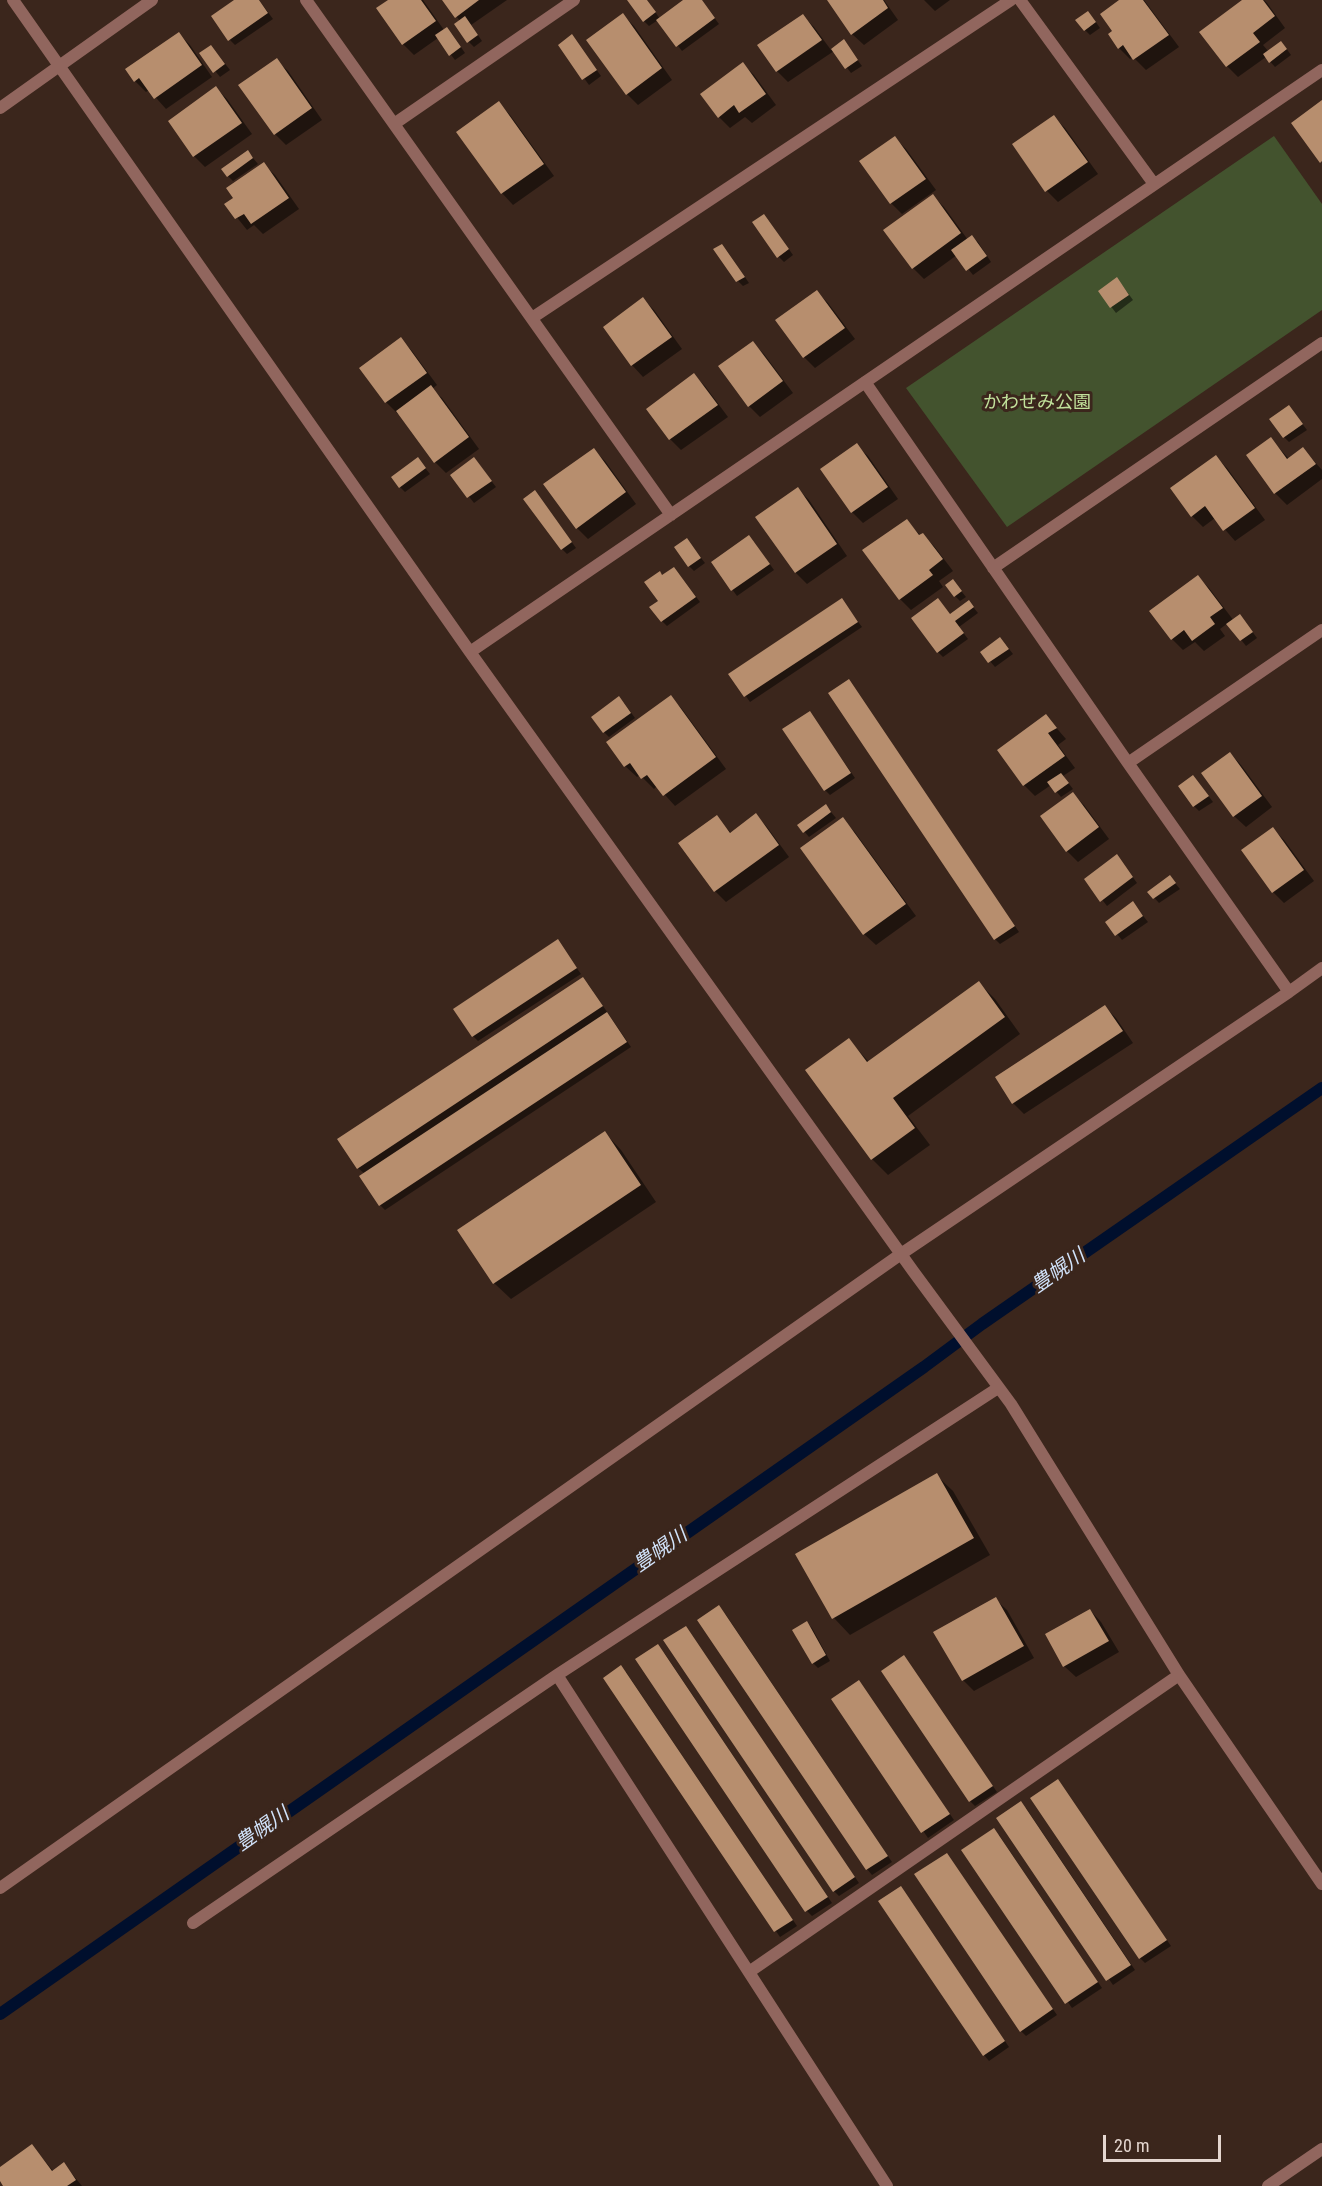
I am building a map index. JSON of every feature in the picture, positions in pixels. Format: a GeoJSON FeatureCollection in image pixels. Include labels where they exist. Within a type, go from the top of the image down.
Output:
{"type":"FeatureCollection","features":[{"type":"Feature","properties":{"kind":"street"},"geometry":{"type":"LineString","coordinates":[[14,0],[470,652],[913,1271],[1011,1404],[1179,1675],[1322,1884]]}},
{"type":"Feature","properties":{"kind":"street"},"geometry":{"type":"LineString","coordinates":[[0,108],[152,0]]}},
{"type":"Feature","properties":{"kind":"street"},"geometry":{"type":"LineString","coordinates":[[306,0],[671,515]]}},
{"type":"Feature","properties":{"kind":"street"},"geometry":{"type":"LineString","coordinates":[[394,124],[574,0]]}},
{"type":"Feature","properties":{"kind":"street"},"geometry":{"type":"LineString","coordinates":[[532,318],[1011,0]]}},
{"type":"Feature","properties":{"kind":"street"},"geometry":{"type":"LineString","coordinates":[[1020,0],[1154,184]]}},
{"type":"Feature","properties":{"kind":"street"},"geometry":{"type":"LineString","coordinates":[[470,652],[1322,70]]}},
{"type":"Feature","properties":{"kind":"street"},"geometry":{"type":"LineString","coordinates":[[993,568],[1322,343]]}},
{"type":"Feature","properties":{"kind":"street"},"geometry":{"type":"LineString","coordinates":[[865,382],[1289,992]]}},
{"type":"Feature","properties":{"kind":"street"},"geometry":{"type":"LineString","coordinates":[[1128,763],[1322,630]]}},
{"type":"Feature","properties":{"kind":"street"},"geometry":{"type":"LineString","coordinates":[[0,1888],[901,1254],[1322,968]]}},
{"type":"Feature","properties":{"kind":"street"},"geometry":{"type":"LineString","coordinates":[[193,1923],[557,1675],[998,1388]]}},
{"type":"Feature","properties":{"kind":"street"},"geometry":{"type":"LineString","coordinates":[[557,1675],[887,2186]]}},
{"type":"Feature","properties":{"kind":"street"},"geometry":{"type":"LineString","coordinates":[[749,1972],[1179,1675]]}},
{"type":"Feature","properties":{"kind":"street"},"geometry":{"type":"LineString","coordinates":[[1268,2186],[1322,2149]]}},
{"type":"Feature","properties":{"kind":"green space","name":"かわせみ公園"},"geometry":{"type":"Polygon","coordinates":[[[1274,136],[1322,204],[1322,310],[1007,527],[906,388],[1274,136]]]}},
{"type":"Feature","properties":{"kind":"building"},"geometry":{"type":"Polygon","coordinates":[[[234,0],[259,0],[268,13],[228,41],[211,16],[234,0]]]}},
{"type":"Feature","properties":{"kind":"building"},"geometry":{"type":"Polygon","coordinates":[[[388,0],[421,0],[436,21],[402,45],[376,8],[388,0]]]}},
{"type":"Feature","properties":{"kind":"building"},"geometry":{"type":"Polygon","coordinates":[[[442,0],[479,0],[455,18],[442,0]]]}},
{"type":"Feature","properties":{"kind":"building"},"geometry":{"type":"Polygon","coordinates":[[[627,0],[647,0],[656,12],[643,22],[627,0]]]}},
{"type":"Feature","properties":{"kind":"building"},"geometry":{"type":"Polygon","coordinates":[[[683,0],[702,0],[715,18],[676,47],[656,20],[683,0]]]}},
{"type":"Feature","properties":{"kind":"building"},"geometry":{"type":"Polygon","coordinates":[[[827,0],[883,0],[888,8],[851,35],[827,0]]]}},
{"type":"Feature","properties":{"kind":"building"},"geometry":{"type":"Polygon","coordinates":[[[1119,0],[1143,0],[1169,35],[1133,60],[1123,45],[1118,49],[1108,34],[1112,31],[1100,14],[1119,0]]]}},
{"type":"Feature","properties":{"kind":"building"},"geometry":{"type":"Polygon","coordinates":[[[1242,0],[1263,0],[1275,16],[1253,33],[1260,42],[1226,67],[1199,32],[1242,0]]]}},
{"type":"Feature","properties":{"kind":"building"},"geometry":{"type":"Polygon","coordinates":[[[1088,11],[1096,22],[1084,31],[1075,20],[1088,11]]]}},
{"type":"Feature","properties":{"kind":"building"},"geometry":{"type":"Polygon","coordinates":[[[623,13],[662,68],[626,95],[586,40],[623,13]]]}},
{"type":"Feature","properties":{"kind":"building"},"geometry":{"type":"Polygon","coordinates":[[[803,14],[822,40],[776,72],[757,45],[803,14]]]}},
{"type":"Feature","properties":{"kind":"building"},"geometry":{"type":"Polygon","coordinates":[[[465,16],[478,35],[467,43],[454,24],[465,16]]]}},
{"type":"Feature","properties":{"kind":"building"},"geometry":{"type":"Polygon","coordinates":[[[447,27],[461,47],[449,56],[435,35],[447,27]]]}},
{"type":"Feature","properties":{"kind":"building"},"geometry":{"type":"Polygon","coordinates":[[[179,32],[202,65],[154,99],[139,78],[134,82],[125,69],[179,32]]]}},
{"type":"Feature","properties":{"kind":"building"},"geometry":{"type":"Polygon","coordinates":[[[572,34],[597,70],[582,80],[558,45],[572,34]]]}},
{"type":"Feature","properties":{"kind":"building"},"geometry":{"type":"Polygon","coordinates":[[[844,39],[858,60],[845,69],[831,49],[844,39]]]}},
{"type":"Feature","properties":{"kind":"building"},"geometry":{"type":"Polygon","coordinates":[[[1281,41],[1287,49],[1269,63],[1263,54],[1281,41]]]}},
{"type":"Feature","properties":{"kind":"building"},"geometry":{"type":"Polygon","coordinates":[[[211,45],[225,64],[213,73],[199,53],[211,45]]]}},
{"type":"Feature","properties":{"kind":"building"},"geometry":{"type":"Polygon","coordinates":[[[277,58],[312,108],[274,135],[238,85],[277,58]]]}},
{"type":"Feature","properties":{"kind":"building"},"geometry":{"type":"Polygon","coordinates":[[[743,62],[766,94],[739,113],[734,105],[718,118],[700,94],[743,62]]]}},
{"type":"Feature","properties":{"kind":"building"},"geometry":{"type":"Polygon","coordinates":[[[216,86],[242,123],[193,157],[168,121],[216,86]]]}},
{"type":"Feature","properties":{"kind":"building"},"geometry":{"type":"Polygon","coordinates":[[[1322,100],[1322,161],[1320,163],[1291,123],[1322,100]]]}},
{"type":"Feature","properties":{"kind":"building"},"geometry":{"type":"Polygon","coordinates":[[[499,101],[544,164],[501,194],[456,132],[499,101]]]}},
{"type":"Feature","properties":{"kind":"building"},"geometry":{"type":"Polygon","coordinates":[[[1054,115],[1088,162],[1045,192],[1012,144],[1054,115]]]}},
{"type":"Feature","properties":{"kind":"building"},"geometry":{"type":"Polygon","coordinates":[[[895,136],[926,179],[890,204],[859,161],[895,136]]]}},
{"type":"Feature","properties":{"kind":"building"},"geometry":{"type":"Polygon","coordinates":[[[248,150],[253,158],[227,177],[221,169],[248,150]]]}},
{"type":"Feature","properties":{"kind":"building"},"geometry":{"type":"Polygon","coordinates":[[[264,162],[289,198],[251,224],[244,214],[235,219],[224,204],[233,198],[226,188],[264,162]]]}},
{"type":"Feature","properties":{"kind":"building"},"geometry":{"type":"Polygon","coordinates":[[[933,194],[961,233],[912,269],[883,230],[933,194]]]}},
{"type":"Feature","properties":{"kind":"building"},"geometry":{"type":"Polygon","coordinates":[[[764,214],[789,249],[777,258],[752,222],[764,214]]]}},
{"type":"Feature","properties":{"kind":"building"},"geometry":{"type":"Polygon","coordinates":[[[972,235],[987,256],[966,271],[951,250],[972,235]]]}},
{"type":"Feature","properties":{"kind":"building"},"geometry":{"type":"Polygon","coordinates":[[[722,244],[745,277],[736,282],[713,249],[722,244]]]}},
{"type":"Feature","properties":{"kind":"building"},"geometry":{"type":"Polygon","coordinates":[[[1117,277],[1129,295],[1110,308],[1098,291],[1117,277]]]}},
{"type":"Feature","properties":{"kind":"building"},"geometry":{"type":"Polygon","coordinates":[[[817,290],[845,328],[803,358],[775,320],[817,290]]]}},
{"type":"Feature","properties":{"kind":"building"},"geometry":{"type":"Polygon","coordinates":[[[643,297],[672,337],[631,366],[603,327],[643,297]]]}},
{"type":"Feature","properties":{"kind":"building"},"geometry":{"type":"Polygon","coordinates":[[[401,337],[427,373],[385,403],[359,368],[401,337]]]}},
{"type":"Feature","properties":{"kind":"building"},"geometry":{"type":"Polygon","coordinates":[[[753,341],[783,381],[748,407],[718,366],[753,341]]]}},
{"type":"Feature","properties":{"kind":"building"},"geometry":{"type":"Polygon","coordinates":[[[694,373],[718,405],[669,440],[646,409],[694,373]]]}},
{"type":"Feature","properties":{"kind":"building"},"geometry":{"type":"Polygon","coordinates":[[[431,385],[469,437],[434,463],[396,411],[431,385]]]}},
{"type":"Feature","properties":{"kind":"building"},"geometry":{"type":"Polygon","coordinates":[[[1289,405],[1303,424],[1283,438],[1269,419],[1289,405]]]}},
{"type":"Feature","properties":{"kind":"building"},"geometry":{"type":"Polygon","coordinates":[[[1271,437],[1287,459],[1303,447],[1316,464],[1274,494],[1246,455],[1271,437]]]}},
{"type":"Feature","properties":{"kind":"building"},"geometry":{"type":"Polygon","coordinates":[[[857,443],[888,487],[851,513],[820,469],[857,443]]]}},
{"type":"Feature","properties":{"kind":"building"},"geometry":{"type":"Polygon","coordinates":[[[594,448],[626,492],[576,529],[543,484],[594,448]]]}},
{"type":"Feature","properties":{"kind":"building"},"geometry":{"type":"Polygon","coordinates":[[[1216,455],[1255,508],[1223,531],[1205,506],[1191,517],[1170,488],[1216,455]]]}},
{"type":"Feature","properties":{"kind":"building"},"geometry":{"type":"Polygon","coordinates":[[[418,457],[426,468],[399,488],[391,477],[418,457]]]}},
{"type":"Feature","properties":{"kind":"building"},"geometry":{"type":"Polygon","coordinates":[[[474,457],[492,481],[467,498],[450,475],[474,457]]]}},
{"type":"Feature","properties":{"kind":"building"},"geometry":{"type":"Polygon","coordinates":[[[798,487],[837,544],[795,573],[755,517],[798,487]]]}},
{"type":"Feature","properties":{"kind":"building"},"geometry":{"type":"Polygon","coordinates":[[[535,490],[572,542],[561,550],[523,499],[535,490]]]}},
{"type":"Feature","properties":{"kind":"building"},"geometry":{"type":"Polygon","coordinates":[[[907,519],[919,535],[923,533],[943,559],[929,570],[933,575],[899,600],[862,550],[907,519]]]}},
{"type":"Feature","properties":{"kind":"building"},"geometry":{"type":"Polygon","coordinates":[[[749,535],[770,564],[731,591],[711,562],[749,535]]]}},
{"type":"Feature","properties":{"kind":"building"},"geometry":{"type":"Polygon","coordinates":[[[687,538],[701,558],[688,567],[674,547],[687,538]]]}},
{"type":"Feature","properties":{"kind":"building"},"geometry":{"type":"Polygon","coordinates":[[[674,567],[696,597],[661,622],[649,607],[658,601],[644,582],[660,571],[662,575],[674,567]]]}},
{"type":"Feature","properties":{"kind":"building"},"geometry":{"type":"Polygon","coordinates":[[[1198,575],[1223,608],[1210,617],[1215,624],[1192,641],[1184,630],[1171,640],[1149,611],[1198,575]]]}},
{"type":"Feature","properties":{"kind":"building"},"geometry":{"type":"Polygon","coordinates":[[[953,579],[962,591],[954,597],[945,585],[953,579]]]}},
{"type":"Feature","properties":{"kind":"building"},"geometry":{"type":"Polygon","coordinates":[[[842,598],[858,622],[744,697],[728,674],[842,598]]]}},
{"type":"Feature","properties":{"kind":"building"},"geometry":{"type":"Polygon","coordinates":[[[938,598],[950,614],[969,600],[974,607],[955,621],[964,633],[937,653],[911,618],[938,598]]]}},
{"type":"Feature","properties":{"kind":"building"},"geometry":{"type":"Polygon","coordinates":[[[1240,614],[1253,632],[1240,641],[1226,624],[1240,614]]]}},
{"type":"Feature","properties":{"kind":"building"},"geometry":{"type":"Polygon","coordinates":[[[1000,637],[1009,649],[988,663],[980,652],[1000,637]]]}},
{"type":"Feature","properties":{"kind":"building"},"geometry":{"type":"Polygon","coordinates":[[[849,679],[1015,926],[994,940],[828,693],[849,679]]]}},
{"type":"Feature","properties":{"kind":"building"},"geometry":{"type":"Polygon","coordinates":[[[671,695],[716,757],[663,796],[647,775],[641,779],[630,763],[624,767],[606,742],[671,695]]]}},
{"type":"Feature","properties":{"kind":"building"},"geometry":{"type":"Polygon","coordinates":[[[619,696],[631,713],[603,733],[591,717],[619,696]]]}},
{"type":"Feature","properties":{"kind":"building"},"geometry":{"type":"Polygon","coordinates":[[[810,711],[851,773],[824,791],[782,729],[810,711]]]}},
{"type":"Feature","properties":{"kind":"building"},"geometry":{"type":"Polygon","coordinates":[[[1046,714],[1057,728],[1048,733],[1065,756],[1023,786],[997,750],[1046,714]]]}},
{"type":"Feature","properties":{"kind":"building"},"geometry":{"type":"Polygon","coordinates":[[[1230,752],[1262,796],[1233,817],[1201,773],[1230,752]]]}},
{"type":"Feature","properties":{"kind":"building"},"geometry":{"type":"Polygon","coordinates":[[[1061,773],[1069,783],[1055,793],[1047,782],[1061,773]]]}},
{"type":"Feature","properties":{"kind":"building"},"geometry":{"type":"Polygon","coordinates":[[[1193,775],[1209,796],[1193,807],[1178,786],[1193,775]]]}},
{"type":"Feature","properties":{"kind":"building"},"geometry":{"type":"Polygon","coordinates":[[[1073,792],[1099,827],[1066,852],[1040,816],[1073,792]]]}},
{"type":"Feature","properties":{"kind":"building"},"geometry":{"type":"Polygon","coordinates":[[[826,804],[831,812],[803,833],[797,825],[826,804]]]}},
{"type":"Feature","properties":{"kind":"building"},"geometry":{"type":"Polygon","coordinates":[[[756,813],[779,845],[714,892],[678,843],[717,815],[730,833],[756,813]]]}},
{"type":"Feature","properties":{"kind":"building"},"geometry":{"type":"Polygon","coordinates":[[[843,817],[906,904],[863,935],[800,848],[843,817]]]}},
{"type":"Feature","properties":{"kind":"building"},"geometry":{"type":"Polygon","coordinates":[[[1273,827],[1304,870],[1272,893],[1241,850],[1273,827]]]}},
{"type":"Feature","properties":{"kind":"building"},"geometry":{"type":"Polygon","coordinates":[[[1117,854],[1133,877],[1100,902],[1084,879],[1117,854]]]}},
{"type":"Feature","properties":{"kind":"building"},"geometry":{"type":"Polygon","coordinates":[[[1170,875],[1176,883],[1153,899],[1147,892],[1170,875]]]}},
{"type":"Feature","properties":{"kind":"building"},"geometry":{"type":"Polygon","coordinates":[[[1133,901],[1143,916],[1115,936],[1105,922],[1133,901]]]}},
{"type":"Feature","properties":{"kind":"building"},"geometry":{"type":"Polygon","coordinates":[[[558,939],[577,968],[472,1037],[453,1009],[558,939]]]}},
{"type":"Feature","properties":{"kind":"building"},"geometry":{"type":"Polygon","coordinates":[[[583,977],[603,1006],[357,1169],[337,1139],[583,977]]]}},
{"type":"Feature","properties":{"kind":"building"},"geometry":{"type":"Polygon","coordinates":[[[979,981],[1005,1017],[893,1098],[915,1128],[871,1160],[805,1070],[849,1038],[867,1062],[979,981]]]}},
{"type":"Feature","properties":{"kind":"building"},"geometry":{"type":"Polygon","coordinates":[[[1105,1005],[1123,1031],[1012,1104],[995,1077],[1105,1005]]]}},
{"type":"Feature","properties":{"kind":"building"},"geometry":{"type":"Polygon","coordinates":[[[607,1012],[627,1042],[379,1206],[359,1176],[607,1012]]]}},
{"type":"Feature","properties":{"kind":"building"},"geometry":{"type":"Polygon","coordinates":[[[605,1131],[641,1185],[493,1284],[457,1230],[605,1131]]]}},
{"type":"Feature","properties":{"kind":"building"},"geometry":{"type":"Polygon","coordinates":[[[937,1473],[974,1538],[832,1619],[795,1554],[937,1473]]]}},
{"type":"Feature","properties":{"kind":"building"},"geometry":{"type":"Polygon","coordinates":[[[996,1597],[1024,1646],[962,1681],[933,1632],[996,1597]]]}},
{"type":"Feature","properties":{"kind":"building"},"geometry":{"type":"Polygon","coordinates":[[[719,1605],[888,1856],[866,1870],[697,1620],[719,1605]]]}},
{"type":"Feature","properties":{"kind":"building"},"geometry":{"type":"Polygon","coordinates":[[[1090,1609],[1109,1641],[1063,1667],[1045,1634],[1090,1609]]]}},
{"type":"Feature","properties":{"kind":"building"},"geometry":{"type":"Polygon","coordinates":[[[807,1621],[826,1655],[812,1664],[792,1630],[807,1621]]]}},
{"type":"Feature","properties":{"kind":"building"},"geometry":{"type":"Polygon","coordinates":[[[686,1626],[855,1877],[833,1892],[663,1640],[686,1626]]]}},
{"type":"Feature","properties":{"kind":"building"},"geometry":{"type":"Polygon","coordinates":[[[658,1644],[828,1897],[805,1912],[635,1659],[658,1644]]]}},
{"type":"Feature","properties":{"kind":"building"},"geometry":{"type":"Polygon","coordinates":[[[904,1655],[993,1786],[969,1802],[881,1671],[904,1655]]]}},
{"type":"Feature","properties":{"kind":"building"},"geometry":{"type":"Polygon","coordinates":[[[621,1665],[793,1920],[774,1932],[603,1678],[621,1665]]]}},
{"type":"Feature","properties":{"kind":"building"},"geometry":{"type":"Polygon","coordinates":[[[859,1680],[950,1814],[921,1833],[831,1699],[859,1680]]]}},
{"type":"Feature","properties":{"kind":"building"},"geometry":{"type":"Polygon","coordinates":[[[1058,1779],[1167,1940],[1139,1959],[1030,1798],[1058,1779]]]}},
{"type":"Feature","properties":{"kind":"building"},"geometry":{"type":"Polygon","coordinates":[[[1021,1801],[1131,1965],[1106,1981],[996,1818],[1021,1801]]]}},
{"type":"Feature","properties":{"kind":"building"},"geometry":{"type":"Polygon","coordinates":[[[994,1828],[1098,1982],[1065,2004],[961,1850],[994,1828]]]}},
{"type":"Feature","properties":{"kind":"building"},"geometry":{"type":"Polygon","coordinates":[[[947,1853],[1053,2009],[1020,2032],[914,1874],[947,1853]]]}},
{"type":"Feature","properties":{"kind":"building"},"geometry":{"type":"Polygon","coordinates":[[[901,1886],[1005,2041],[983,2056],[878,1901],[901,1886]]]}},
{"type":"Feature","properties":{"kind":"building"},"geometry":{"type":"Polygon","coordinates":[[[32,2144],[52,2171],[64,2162],[76,2180],[67,2186],[3,2186],[0,2181],[0,2167],[32,2144]]]}},
{"type":"Feature","properties":{"kind":"waterway","name":"豊幌川"},"geometry":{"type":"LineString","coordinates":[[0,2014],[1322,1088]]}}]}
